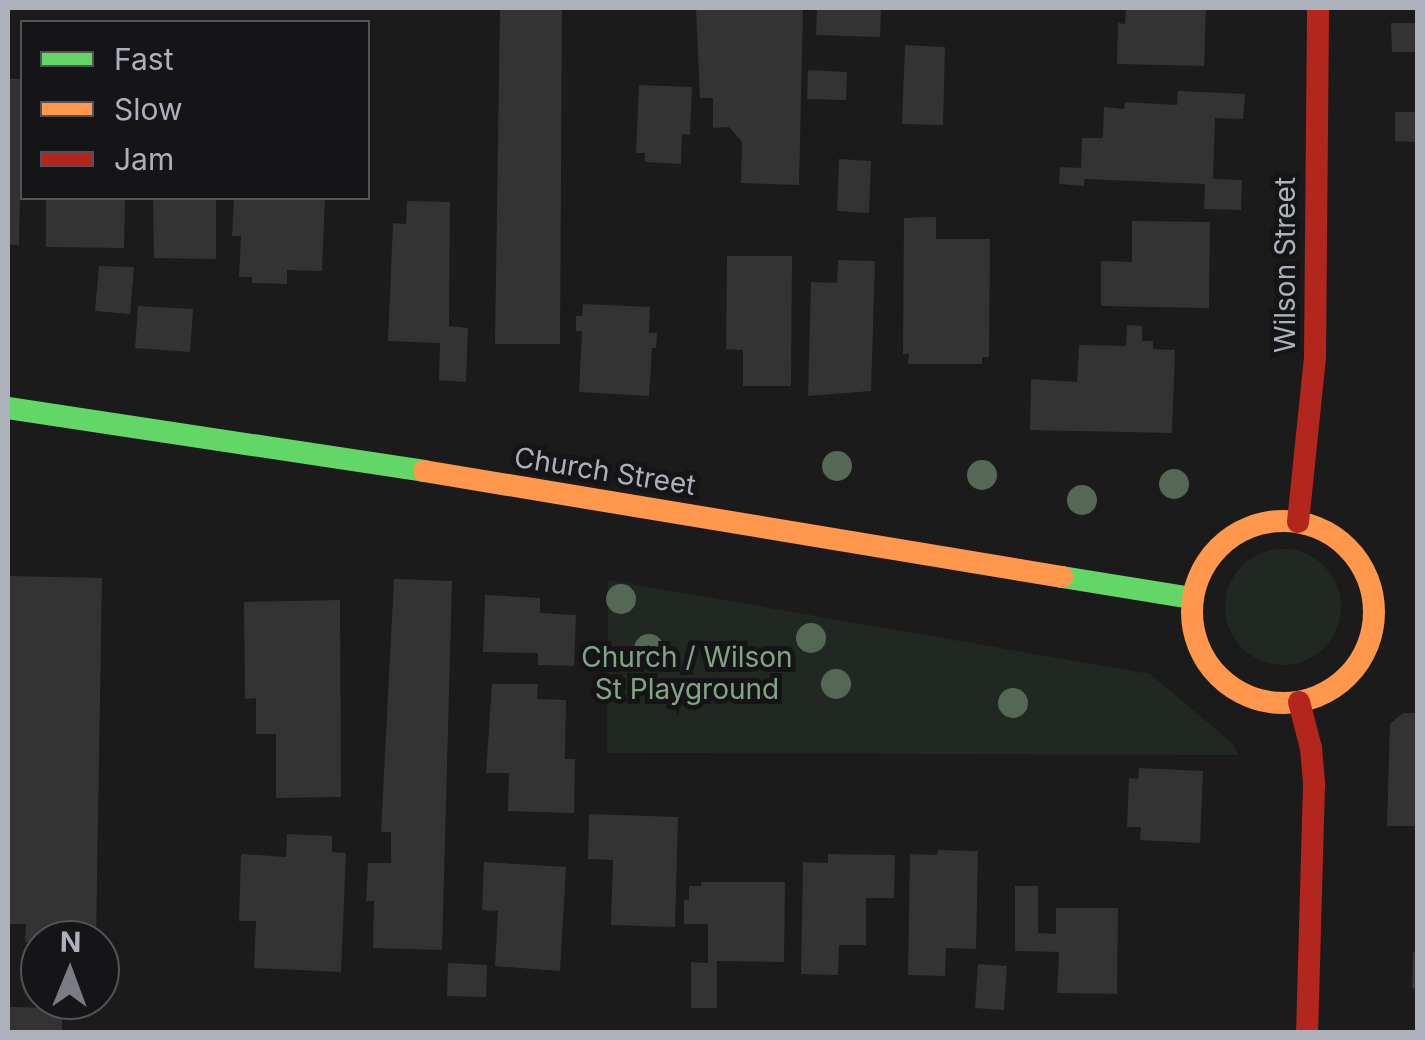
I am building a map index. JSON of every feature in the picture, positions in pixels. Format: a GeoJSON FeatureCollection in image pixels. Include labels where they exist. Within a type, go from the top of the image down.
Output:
{"type":"FeatureCollection","features":[{"type":"Feature","properties":{"kind":"street","name":"Wilson Street"},"geometry":{"type":"LineString","coordinates":[[1298,522],[1315,357],[1318,8]]}},
{"type":"Feature","properties":{"kind":"street","name":"Church Street"},"geometry":{"type":"LineString","coordinates":[[8,408],[284,448],[1192,598]]}},
{"type":"Feature","properties":{"kind":"street"},"geometry":{"type":"LineString","coordinates":[[1269,522],[1298,522],[1320,528],[1356,557],[1368,577],[1373,623],[1365,650],[1350,674],[1326,692],[1299,702],[1270,702],[1242,694],[1219,678],[1202,654],[1192,627],[1192,598],[1201,571],[1218,548],[1241,530],[1269,522]]}},
{"type":"Feature","properties":{"kind":"street"},"geometry":{"type":"LineString","coordinates":[[1373,623],[1404,628]]}},
{"type":"Feature","properties":{"kind":"street"},"geometry":{"type":"LineString","coordinates":[[1299,702],[1312,748],[1314,784],[1307,1032]]}},
{"type":"Feature","properties":{"kind":"green space"},"geometry":{"type":"Polygon","coordinates":[[[1283,549],[1305,554],[1324,566],[1336,585],[1341,607],[1336,629],[1324,648],[1305,660],[1283,665],[1261,660],[1242,648],[1230,629],[1225,607],[1230,585],[1242,566],[1261,554],[1283,549]]]}},
{"type":"Feature","properties":{"kind":"green space","name":"Church / Wilson St Playground"},"geometry":{"type":"Polygon","coordinates":[[[608,580],[1150,674],[1231,742],[1239,755],[607,753],[608,580]]]}},
{"type":"Feature","properties":{"kind":"building"},"geometry":{"type":"Polygon","coordinates":[[[500,8],[562,8],[560,344],[495,344],[500,8]]]}},
{"type":"Feature","properties":{"kind":"building"},"geometry":{"type":"Polygon","coordinates":[[[696,8],[803,8],[799,185],[741,183],[742,142],[729,127],[713,128],[713,98],[700,98],[696,8]]]}},
{"type":"Feature","properties":{"kind":"building"},"geometry":{"type":"Polygon","coordinates":[[[817,8],[881,8],[880,37],[816,35],[817,8]]]}},
{"type":"Feature","properties":{"kind":"building"},"geometry":{"type":"Polygon","coordinates":[[[1126,8],[1206,8],[1204,66],[1117,64],[1118,23],[1125,24],[1126,8]]]}},
{"type":"Feature","properties":{"kind":"building"},"geometry":{"type":"Polygon","coordinates":[[[1391,23],[1418,23],[1418,52],[1392,52],[1391,23]]]}},
{"type":"Feature","properties":{"kind":"building"},"geometry":{"type":"Polygon","coordinates":[[[905,45],[945,47],[943,125],[902,124],[905,45]]]}},
{"type":"Feature","properties":{"kind":"building"},"geometry":{"type":"Polygon","coordinates":[[[808,70],[847,72],[846,100],[807,99],[808,70]]]}},
{"type":"Feature","properties":{"kind":"building"},"geometry":{"type":"Polygon","coordinates":[[[8,79],[20,79],[19,245],[8,244],[8,79]]]}},
{"type":"Feature","properties":{"kind":"building"},"geometry":{"type":"Polygon","coordinates":[[[639,85],[692,87],[690,135],[682,134],[681,164],[645,162],[645,153],[636,153],[639,85]]]}},
{"type":"Feature","properties":{"kind":"building"},"geometry":{"type":"Polygon","coordinates":[[[1178,91],[1245,94],[1243,119],[1215,118],[1213,179],[1242,180],[1241,210],[1204,209],[1205,184],[1085,179],[1084,186],[1059,184],[1060,167],[1081,168],[1082,138],[1103,138],[1104,107],[1124,109],[1125,102],[1177,105],[1178,91]]]}},
{"type":"Feature","properties":{"kind":"building"},"geometry":{"type":"Polygon","coordinates":[[[1395,112],[1418,112],[1418,142],[1395,141],[1395,112]]]}},
{"type":"Feature","properties":{"kind":"building"},"geometry":{"type":"Polygon","coordinates":[[[839,159],[871,161],[869,213],[837,211],[839,159]]]}},
{"type":"Feature","properties":{"kind":"building"},"geometry":{"type":"Polygon","coordinates":[[[46,200],[125,200],[124,248],[46,247],[46,200]]]}},
{"type":"Feature","properties":{"kind":"building"},"geometry":{"type":"Polygon","coordinates":[[[153,200],[216,200],[216,259],[154,258],[153,200]]]}},
{"type":"Feature","properties":{"kind":"building"},"geometry":{"type":"Polygon","coordinates":[[[234,200],[325,200],[322,271],[287,270],[287,284],[252,283],[252,277],[239,277],[241,236],[232,236],[234,200]]]}},
{"type":"Feature","properties":{"kind":"building"},"geometry":{"type":"Polygon","coordinates":[[[407,201],[450,202],[449,326],[468,328],[466,382],[439,380],[440,343],[388,341],[393,223],[406,224],[407,201]]]}},
{"type":"Feature","properties":{"kind":"building"},"geometry":{"type":"Polygon","coordinates":[[[936,217],[936,239],[990,239],[989,357],[982,357],[982,364],[908,364],[909,354],[903,354],[904,218],[936,217]]]}},
{"type":"Feature","properties":{"kind":"building"},"geometry":{"type":"Polygon","coordinates":[[[1132,221],[1210,222],[1209,308],[1101,306],[1101,261],[1132,262],[1132,221]]]}},
{"type":"Feature","properties":{"kind":"building"},"geometry":{"type":"Polygon","coordinates":[[[727,256],[792,256],[791,386],[743,386],[743,350],[726,349],[727,256]]]}},
{"type":"Feature","properties":{"kind":"building"},"geometry":{"type":"Polygon","coordinates":[[[838,260],[875,261],[871,391],[808,396],[811,282],[837,283],[838,260]]]}},
{"type":"Feature","properties":{"kind":"building"},"geometry":{"type":"Polygon","coordinates":[[[99,266],[134,267],[130,314],[95,311],[99,266]]]}},
{"type":"Feature","properties":{"kind":"building"},"geometry":{"type":"Polygon","coordinates":[[[583,304],[650,307],[649,333],[657,333],[656,348],[652,348],[649,396],[579,392],[582,331],[576,331],[576,316],[582,316],[583,304]]]}},
{"type":"Feature","properties":{"kind":"building"},"geometry":{"type":"Polygon","coordinates":[[[138,306],[193,309],[190,352],[135,348],[138,306]]]}},
{"type":"Feature","properties":{"kind":"building"},"geometry":{"type":"Polygon","coordinates":[[[1127,325],[1142,326],[1142,341],[1153,341],[1153,349],[1175,350],[1172,433],[1030,430],[1031,379],[1077,382],[1079,345],[1126,346],[1127,325]]]}},
{"type":"Feature","properties":{"kind":"building"},"geometry":{"type":"Polygon","coordinates":[[[8,576],[102,578],[96,920],[20,920],[20,924],[8,924],[8,576]]]}},
{"type":"Feature","properties":{"kind":"building"},"geometry":{"type":"Polygon","coordinates":[[[394,579],[452,581],[442,950],[373,948],[374,901],[366,901],[368,863],[391,863],[391,832],[381,832],[394,579]]]}},
{"type":"Feature","properties":{"kind":"building"},"geometry":{"type":"Polygon","coordinates":[[[485,595],[540,598],[540,613],[576,615],[574,666],[538,665],[538,653],[483,652],[485,595]]]}},
{"type":"Feature","properties":{"kind":"building"},"geometry":{"type":"Polygon","coordinates":[[[340,600],[341,797],[276,798],[276,734],[256,734],[256,698],[245,699],[244,602],[340,600]]]}},
{"type":"Feature","properties":{"kind":"building"},"geometry":{"type":"Polygon","coordinates":[[[492,684],[538,684],[537,699],[566,700],[565,759],[575,759],[574,813],[508,811],[509,773],[486,773],[492,684]]]}},
{"type":"Feature","properties":{"kind":"building"},"geometry":{"type":"Polygon","coordinates":[[[1403,713],[1418,713],[1418,826],[1387,826],[1390,724],[1403,713]]]}},
{"type":"Feature","properties":{"kind":"building"},"geometry":{"type":"Polygon","coordinates":[[[1139,768],[1203,771],[1200,843],[1140,840],[1141,827],[1127,827],[1129,778],[1138,779],[1139,768]]]}},
{"type":"Feature","properties":{"kind":"building"},"geometry":{"type":"Polygon","coordinates":[[[589,814],[678,817],[675,927],[611,925],[613,860],[588,859],[589,814]]]}},
{"type":"Feature","properties":{"kind":"building"},"geometry":{"type":"Polygon","coordinates":[[[287,834],[332,836],[332,852],[346,853],[341,972],[254,968],[256,921],[239,921],[241,854],[286,857],[287,834]]]}},
{"type":"Feature","properties":{"kind":"building"},"geometry":{"type":"Polygon","coordinates":[[[938,850],[978,851],[976,949],[946,948],[945,976],[908,975],[910,854],[937,855],[938,850]]]}},
{"type":"Feature","properties":{"kind":"building"},"geometry":{"type":"Polygon","coordinates":[[[828,854],[895,855],[894,898],[866,898],[866,945],[839,945],[838,975],[801,974],[803,862],[828,863],[828,854]]]}},
{"type":"Feature","properties":{"kind":"building"},"geometry":{"type":"Polygon","coordinates":[[[484,862],[566,867],[560,971],[495,966],[498,911],[482,910],[484,862]]]}},
{"type":"Feature","properties":{"kind":"building"},"geometry":{"type":"Polygon","coordinates":[[[701,882],[785,882],[784,962],[717,961],[717,1008],[691,1008],[691,962],[708,963],[708,924],[684,924],[684,900],[689,900],[689,886],[701,886],[701,882]]]}},
{"type":"Feature","properties":{"kind":"building"},"geometry":{"type":"Polygon","coordinates":[[[1015,886],[1038,886],[1038,933],[1056,934],[1056,908],[1118,908],[1117,994],[1057,993],[1059,952],[1015,951],[1015,886]]]}},
{"type":"Feature","properties":{"kind":"building"},"geometry":{"type":"Polygon","coordinates":[[[1413,952],[1418,952],[1418,989],[1412,988],[1413,952]]]}},
{"type":"Feature","properties":{"kind":"building"},"geometry":{"type":"Polygon","coordinates":[[[448,963],[487,965],[486,997],[447,996],[448,963]]]}},
{"type":"Feature","properties":{"kind":"building"},"geometry":{"type":"Polygon","coordinates":[[[978,964],[1007,966],[1004,1010],[975,1008],[978,964]]]}},
{"type":"Feature","properties":{"kind":"building"},"geometry":{"type":"Polygon","coordinates":[[[8,1007],[20,1007],[20,1020],[62,1020],[62,1032],[8,1032],[8,1007]]]}},
{"type":"Feature","properties":{"kind":"traffic: fast"},"geometry":{"type":"LineString","coordinates":[[8,408],[424,471]]}},
{"type":"Feature","properties":{"kind":"traffic: fast"},"geometry":{"type":"LineString","coordinates":[[1062,577],[1192,598]]}},
{"type":"Feature","properties":{"kind":"traffic: slow"},"geometry":{"type":"LineString","coordinates":[[424,471],[1062,577]]}},
{"type":"Feature","properties":{"kind":"traffic: slow"},"geometry":{"type":"LineString","coordinates":[[1283,521],[1318,528],[1347,548],[1367,577],[1374,612],[1367,647],[1347,676],[1318,696],[1283,703],[1248,696],[1219,676],[1199,647],[1192,612],[1199,577],[1219,548],[1248,528],[1283,521]]}},
{"type":"Feature","properties":{"kind":"traffic: jam"},"geometry":{"type":"LineString","coordinates":[[1298,522],[1315,357],[1318,8]]}},
{"type":"Feature","properties":{"kind":"traffic: jam"},"geometry":{"type":"LineString","coordinates":[[1299,702],[1311,748],[1314,785],[1307,1032]]}}]}
